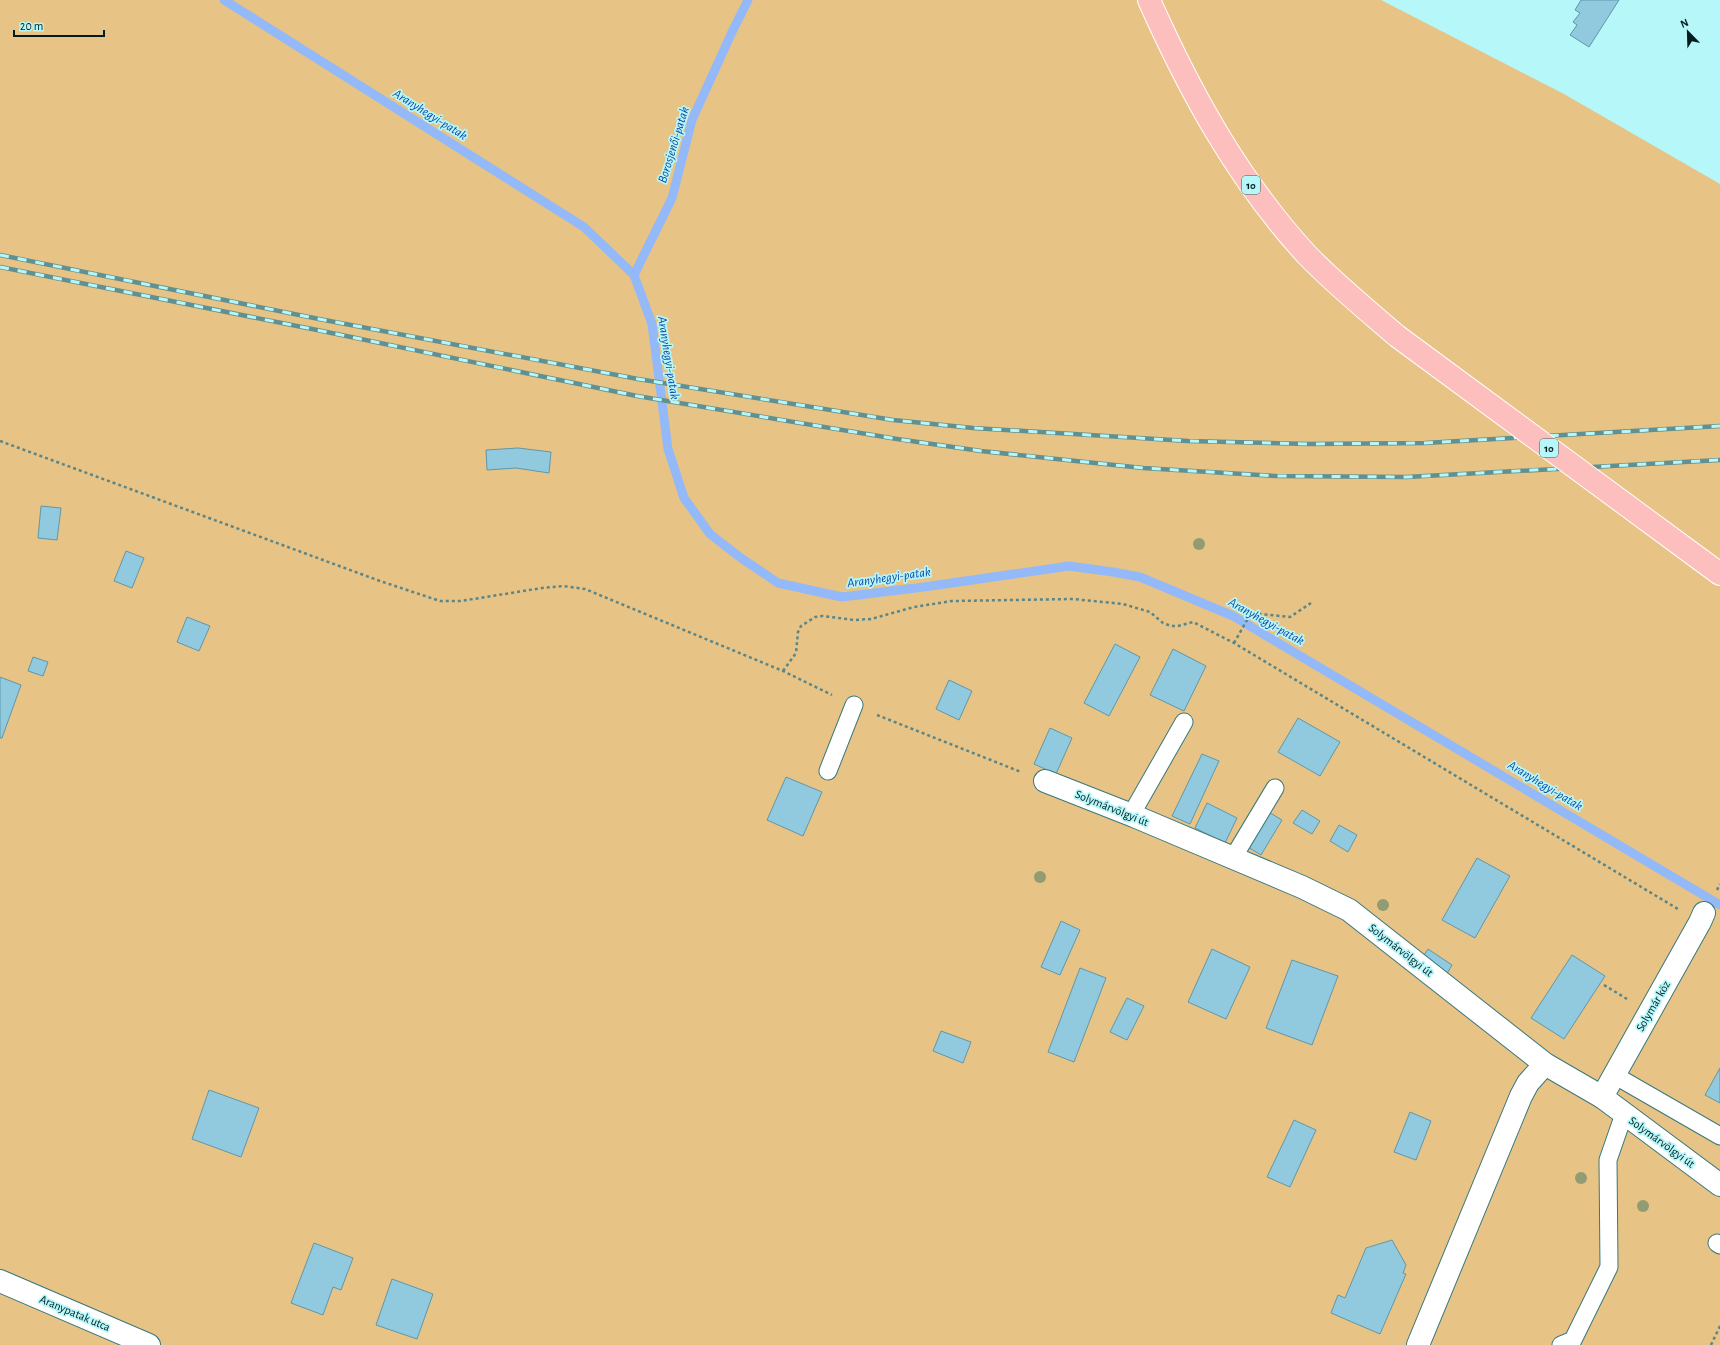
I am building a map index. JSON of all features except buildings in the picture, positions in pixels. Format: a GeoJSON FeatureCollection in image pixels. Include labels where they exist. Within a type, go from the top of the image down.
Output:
{"type":"FeatureCollection","features":[{"type":"Feature","properties":{"kind":"main road","name":"10"},"geometry":{"type":"LineString","coordinates":[[1149,0],[1179,66],[1205,115],[1235,163],[1307,255],[1347,293],[1397,336],[1720,574]]}},
{"type":"Feature","properties":{"kind":"street","name":"Solymárvölgyi út"},"geometry":{"type":"LineString","coordinates":[[1045,781],[1131,815],[1302,887],[1348,910],[1546,1064],[1602,1097],[1720,1185]]}},
{"type":"Feature","properties":{"kind":"street","name":"Solymár köz"},"geometry":{"type":"LineString","coordinates":[[1602,1097],[1702,918]]}},
{"type":"Feature","properties":{"kind":"street"},"geometry":{"type":"LineString","coordinates":[[1418,1345],[1521,1096],[1528,1083],[1546,1064]]}},
{"type":"Feature","properties":{"kind":"street","name":"Aranypatak utca"},"geometry":{"type":"LineString","coordinates":[[0,1281],[149,1345]]}},
{"type":"Feature","properties":{"kind":"lane"},"geometry":{"type":"LineString","coordinates":[[828,771],[854,705]]}},
{"type":"Feature","properties":{"kind":"lane"},"geometry":{"type":"LineString","coordinates":[[1131,815],[1184,722]]}},
{"type":"Feature","properties":{"kind":"lane"},"geometry":{"type":"LineString","coordinates":[[1233,858],[1275,788]]}},
{"type":"Feature","properties":{"kind":"lane"},"geometry":{"type":"LineString","coordinates":[[1614,1075],[1720,1136]]}},
{"type":"Feature","properties":{"kind":"lane"},"geometry":{"type":"LineString","coordinates":[[1560,1345],[1573,1340],[1609,1267],[1608,1160],[1624,1114]]}},
{"type":"Feature","properties":{"kind":"path"},"geometry":{"type":"LineString","coordinates":[[0,441],[380,582],[440,601],[461,601],[562,586],[585,589],[783,671],[854,705],[1045,781]]}},
{"type":"Feature","properties":{"kind":"path"},"geometry":{"type":"LineString","coordinates":[[783,671],[796,653],[798,632],[801,626],[816,617],[823,616],[854,620],[872,619],[914,607],[952,601],[1073,598],[1123,604],[1150,612],[1163,623],[1171,626],[1178,626],[1193,622],[1234,643],[1702,918]]}},
{"type":"Feature","properties":{"kind":"path"},"geometry":{"type":"LineString","coordinates":[[1234,643],[1251,614],[1290,617],[1311,602]]}},
{"type":"Feature","properties":{"kind":"path"},"geometry":{"type":"LineString","coordinates":[[1711,1345],[1720,1326]]}},
{"type":"Feature","properties":{"kind":"shaded area"},"geometry":{"type":"Polygon","coordinates":[[[0,0],[1381,0],[1564,94],[1720,184],[1720,1345],[0,1345],[0,0]]]}},
{"type":"Feature","properties":{"kind":"waterway","name":"Aranyhegyi-patak"},"geometry":{"type":"LineString","coordinates":[[224,0],[584,227],[634,275],[652,324],[668,449],[684,498],[710,534],[741,558],[778,583],[842,597],[1069,566],[1140,577],[1233,616],[1720,905]]}},
{"type":"Feature","properties":{"kind":"waterway","name":"Borosjenői-patak"},"geometry":{"type":"LineString","coordinates":[[634,275],[672,198],[692,120],[748,0]]}},
{"type":"Feature","properties":{"kind":"railway"},"geometry":{"type":"LineString","coordinates":[[0,255],[319,319],[638,379],[893,420],[973,428],[1188,441],[1308,444],[1425,443],[1720,426]]}},
{"type":"Feature","properties":{"kind":"railway"},"geometry":{"type":"LineString","coordinates":[[0,267],[637,396],[897,439],[981,451],[1143,468],[1276,476],[1407,477],[1720,460]]}}]}
